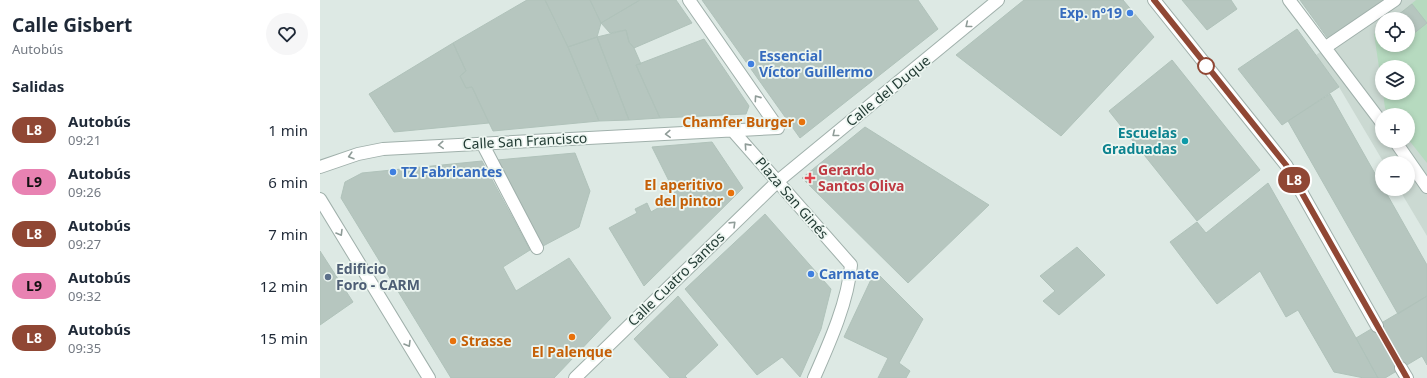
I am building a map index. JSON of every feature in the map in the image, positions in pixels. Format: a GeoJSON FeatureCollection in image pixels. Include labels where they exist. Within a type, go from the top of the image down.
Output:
{"type":"FeatureCollection","features":[{"type":"Feature","properties":{"kind":"street","name":"Calle San Francisco"},"geometry":{"type":"LineString","coordinates":[[320,167],[358,154],[383,149],[778,128],[689,0]]}},
{"type":"Feature","properties":{"kind":"street","name":"Calle del Duque"},"geometry":{"type":"LineString","coordinates":[[778,181],[998,0]]}},
{"type":"Feature","properties":{"kind":"street"},"geometry":{"type":"LineString","coordinates":[[1154,0],[1286,165],[1377,326]]}},
{"type":"Feature","properties":{"kind":"street"},"geometry":{"type":"LineString","coordinates":[[1290,0],[1375,114]]}},
{"type":"Feature","properties":{"kind":"street"},"geometry":{"type":"LineString","coordinates":[[1326,47],[1395,0]]}},
{"type":"Feature","properties":{"kind":"street","name":"Plaza San Ginés"},"geometry":{"type":"LineString","coordinates":[[734,131],[850,265],[850,281],[814,378]]}},
{"type":"Feature","properties":{"kind":"street"},"geometry":{"type":"LineString","coordinates":[[482,143],[537,248]]}},
{"type":"Feature","properties":{"kind":"street"},"geometry":{"type":"LineString","coordinates":[[1400,148],[1427,187]]}},
{"type":"Feature","properties":{"kind":"street","name":"Calle Cuatro Santos"},"geometry":{"type":"LineString","coordinates":[[575,378],[778,181]]}},
{"type":"Feature","properties":{"kind":"street"},"geometry":{"type":"LineString","coordinates":[[320,199],[429,378]]}},
{"type":"Feature","properties":{"kind":"shaded area"},"geometry":{"type":"Polygon","coordinates":[[[1395,0],[1427,0],[1427,236],[1403,196],[1415,196],[1415,156],[1380,156],[1375,148],[1415,148],[1415,108],[1375,108],[1375,148],[1339,87],[1316,55],[1375,14],[1375,52],[1415,52],[1415,12],[1378,12],[1395,0]]]}},
{"type":"Feature","properties":{"kind":"green space"},"geometry":{"type":"Polygon","coordinates":[[[1416,0],[1427,0],[1427,163],[1415,148],[1415,108],[1385,108],[1384,100],[1415,100],[1415,60],[1378,60],[1377,52],[1415,52],[1415,12],[1401,12],[1416,0]]]}},
{"type":"Feature","properties":{"kind":"building"},"geometry":{"type":"Polygon","coordinates":[[[527,0],[545,0],[568,47],[599,121],[493,131],[472,87],[466,88],[460,76],[466,71],[453,43],[527,0]]]}},
{"type":"Feature","properties":{"kind":"building"},"geometry":{"type":"Polygon","coordinates":[[[545,0],[590,0],[601,23],[597,37],[568,47],[545,0]]]}},
{"type":"Feature","properties":{"kind":"building"},"geometry":{"type":"Polygon","coordinates":[[[590,0],[640,0],[601,23],[590,0]]]}},
{"type":"Feature","properties":{"kind":"building"},"geometry":{"type":"Polygon","coordinates":[[[640,0],[676,0],[692,23],[634,48],[629,42],[626,30],[610,33],[601,23],[640,0]]]}},
{"type":"Feature","properties":{"kind":"building"},"geometry":{"type":"Polygon","coordinates":[[[702,0],[918,0],[938,29],[800,138],[702,0]]]}},
{"type":"Feature","properties":{"kind":"building"},"geometry":{"type":"Polygon","coordinates":[[[1024,0],[1123,0],[1154,37],[1061,136],[956,55],[1024,0]]]}},
{"type":"Feature","properties":{"kind":"building"},"geometry":{"type":"Polygon","coordinates":[[[1182,0],[1231,0],[1237,9],[1207,30],[1182,0]]]}},
{"type":"Feature","properties":{"kind":"building"},"geometry":{"type":"Polygon","coordinates":[[[1300,0],[1387,0],[1329,40],[1300,0]]]}},
{"type":"Feature","properties":{"kind":"building"},"geometry":{"type":"Polygon","coordinates":[[[1412,4],[1427,23],[1415,32],[1415,12],[1402,12],[1412,4]]]}},
{"type":"Feature","properties":{"kind":"building"},"geometry":{"type":"Polygon","coordinates":[[[1297,29],[1339,87],[1282,125],[1238,69],[1297,29]]]}},
{"type":"Feature","properties":{"kind":"building"},"geometry":{"type":"Polygon","coordinates":[[[626,30],[629,42],[634,48],[641,64],[636,65],[660,118],[629,120],[597,37],[626,30]]]}},
{"type":"Feature","properties":{"kind":"building"},"geometry":{"type":"Polygon","coordinates":[[[597,37],[629,120],[599,121],[568,47],[597,37]]]}},
{"type":"Feature","properties":{"kind":"building"},"geometry":{"type":"Polygon","coordinates":[[[704,39],[749,106],[746,114],[660,118],[636,65],[704,39]]]}},
{"type":"Feature","properties":{"kind":"building"},"geometry":{"type":"Polygon","coordinates":[[[453,43],[466,71],[460,76],[466,88],[472,87],[489,123],[394,132],[369,94],[453,43]]]}},
{"type":"Feature","properties":{"kind":"building","name":"Escuelas Graduadas"},"geometry":{"type":"Polygon","coordinates":[[[1172,60],[1260,170],[1197,221],[1109,111],[1172,60]]]}},
{"type":"Feature","properties":{"kind":"building"},"geometry":{"type":"Polygon","coordinates":[[[1330,94],[1375,174],[1375,196],[1388,196],[1427,265],[1427,296],[1398,314],[1288,121],[1330,94]]]}},
{"type":"Feature","properties":{"kind":"building"},"geometry":{"type":"Polygon","coordinates":[[[865,127],[989,205],[908,283],[802,178],[865,127]]]}},
{"type":"Feature","properties":{"kind":"building"},"geometry":{"type":"Polygon","coordinates":[[[712,142],[743,188],[644,286],[609,228],[637,213],[635,209],[647,203],[651,212],[677,197],[652,147],[712,142]]]}},
{"type":"Feature","properties":{"kind":"building"},"geometry":{"type":"Polygon","coordinates":[[[575,153],[590,191],[579,227],[543,246],[497,160],[575,153]]]}},
{"type":"Feature","properties":{"kind":"building"},"geometry":{"type":"Polygon","coordinates":[[[482,161],[530,250],[503,267],[516,291],[569,258],[611,318],[554,378],[451,378],[341,198],[345,182],[362,173],[482,161]]]}},
{"type":"Feature","properties":{"kind":"building"},"geometry":{"type":"Polygon","coordinates":[[[1268,183],[1378,378],[1364,378],[1334,372],[1298,310],[1286,317],[1260,271],[1217,304],[1170,242],[1197,222],[1206,233],[1268,183]]]}},
{"type":"Feature","properties":{"kind":"building"},"geometry":{"type":"Polygon","coordinates":[[[765,214],[831,289],[821,329],[800,377],[782,357],[757,375],[685,289],[765,214]]]}},
{"type":"Feature","properties":{"kind":"building"},"geometry":{"type":"Polygon","coordinates":[[[1077,247],[1105,275],[1059,315],[1043,301],[1055,291],[1040,276],[1077,247]]]}},
{"type":"Feature","properties":{"kind":"building","name":"Edificio Foro - CARM"},"geometry":{"type":"Polygon","coordinates":[[[320,251],[353,302],[320,325],[320,251]]]}},
{"type":"Feature","properties":{"kind":"building"},"geometry":{"type":"Polygon","coordinates":[[[875,271],[923,319],[899,363],[910,371],[906,378],[878,378],[888,358],[844,337],[875,271]]]}},
{"type":"Feature","properties":{"kind":"building"},"geometry":{"type":"Polygon","coordinates":[[[678,296],[718,345],[685,376],[687,378],[670,378],[634,339],[678,296]]]}},
{"type":"Feature","properties":{"kind":"building"},"geometry":{"type":"Polygon","coordinates":[[[1427,296],[1427,365],[1422,356],[1385,378],[1378,378],[1356,338],[1427,296]]]}},
{"type":"Feature","properties":{"kind":"tunnel"},"geometry":{"type":"LineString","coordinates":[[1377,326],[1401,368]]}},
{"type":"Feature","properties":{"kind":"bus line","name":"L8"},"geometry":{"type":"LineString","coordinates":[[1154,0],[1286,165],[1407,378]]}},
{"type":"Feature","properties":{"kind":"place","name":"Exp. nº19"},"geometry":{"type":"Point","coordinates":[1130,13]}},
{"type":"Feature","properties":{"kind":"place","name":"Essencial Víctor Guillermo"},"geometry":{"type":"Point","coordinates":[751,64]}},
{"type":"Feature","properties":{"kind":"place","name":"Chamfer Burger"},"geometry":{"type":"Point","coordinates":[802,122]}},
{"type":"Feature","properties":{"kind":"place","name":"Escuelas Graduadas"},"geometry":{"type":"Point","coordinates":[1185,141]}},
{"type":"Feature","properties":{"kind":"place","name":"TZ Fabricantes"},"geometry":{"type":"Point","coordinates":[393,172]}},
{"type":"Feature","properties":{"kind":"place","name":"Gerardo Santos Oliva"},"geometry":{"type":"Point","coordinates":[810,178]}},
{"type":"Feature","properties":{"kind":"place","name":"El aperitivo del pintor"},"geometry":{"type":"Point","coordinates":[731,193]}},
{"type":"Feature","properties":{"kind":"place","name":"Carmate"},"geometry":{"type":"Point","coordinates":[811,274]}},
{"type":"Feature","properties":{"kind":"place","name":"Edificio Foro - CARM"},"geometry":{"type":"Point","coordinates":[328,277]}},
{"type":"Feature","properties":{"kind":"place","name":"El Palenque"},"geometry":{"type":"Point","coordinates":[572,337]}},
{"type":"Feature","properties":{"kind":"place","name":"Strasse"},"geometry":{"type":"Point","coordinates":[453,341]}}]}
